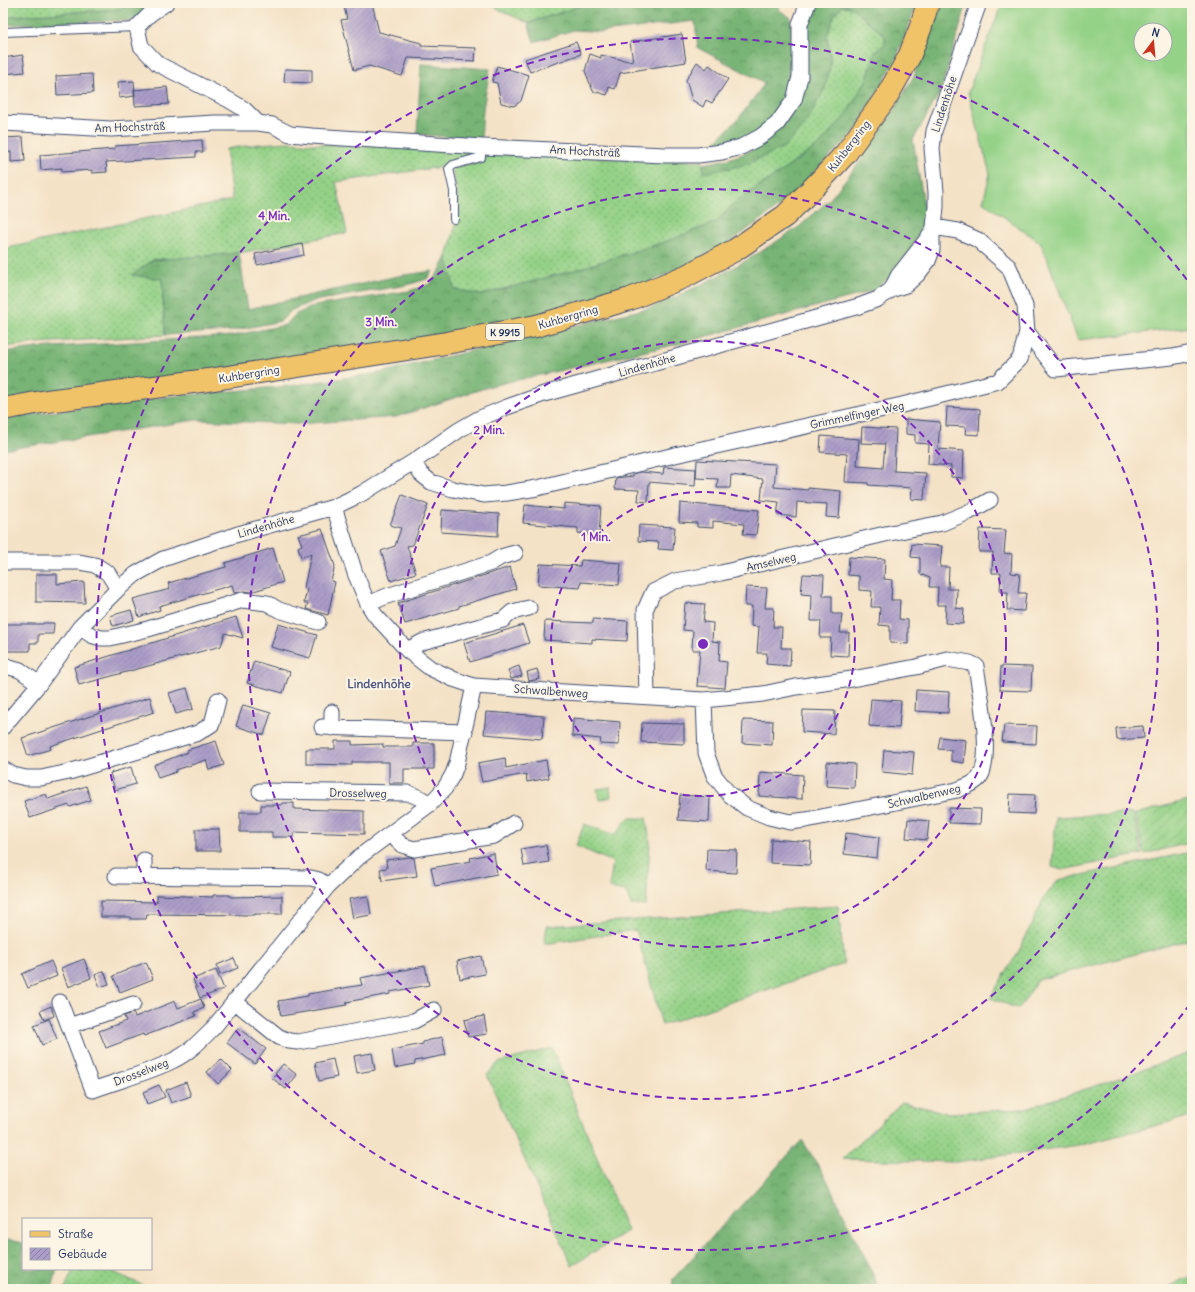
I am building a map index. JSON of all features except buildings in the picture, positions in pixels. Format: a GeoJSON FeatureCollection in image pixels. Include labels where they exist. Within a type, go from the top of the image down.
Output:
{"type":"FeatureCollection","features":[{"type":"Feature","properties":{"kind":"main road","name":"Kuhbergring"},"geometry":{"type":"LineString","coordinates":[[3,409],[48,401],[208,380],[275,374],[536,326],[630,300],[686,276],[735,250],[785,216],[846,153],[887,96],[908,57],[920,29],[928,3]]}},
{"type":"Feature","properties":{"kind":"street"},"geometry":{"type":"LineString","coordinates":[[166,3],[150,14],[137,27],[141,46],[158,64],[229,100],[244,109],[258,124]]}},
{"type":"Feature","properties":{"kind":"street","name":"Am Hochsträß"},"geometry":{"type":"LineString","coordinates":[[3,123],[111,129],[215,123],[258,124],[272,126],[290,134],[481,147],[665,155],[698,155],[722,152],[741,147],[760,137],[777,124],[794,100],[800,77],[800,24],[808,3]]}},
{"type":"Feature","properties":{"kind":"street","name":"Lindenhöhe"},"geometry":{"type":"LineString","coordinates":[[3,727],[39,684],[80,626],[118,589],[136,574],[163,559],[235,535],[334,507],[361,494],[478,419],[508,407],[544,394],[858,306],[878,299],[891,290],[906,285],[918,274],[928,261],[932,250],[936,192],[932,148],[934,131],[979,3]]}},
{"type":"Feature","properties":{"kind":"street","name":"Grimmelfinger Weg"},"geometry":{"type":"LineString","coordinates":[[413,462],[421,474],[431,482],[453,489],[484,495],[507,493],[537,488],[676,455],[895,407],[998,381],[1020,359],[1027,332],[1025,306],[1009,267],[978,240],[958,231],[933,230]]}},
{"type":"Feature","properties":{"kind":"street"},"geometry":{"type":"LineString","coordinates":[[1027,332],[1056,369],[1172,357],[1192,353]]}},
{"type":"Feature","properties":{"kind":"street","name":"Amselweg"},"geometry":{"type":"LineString","coordinates":[[647,697],[645,610],[653,592],[675,581],[722,573],[885,534],[942,523],[969,512],[990,500]]}},
{"type":"Feature","properties":{"kind":"street","name":"Schwalbenweg"},"geometry":{"type":"LineString","coordinates":[[334,507],[355,573],[368,604],[375,615],[406,650],[430,668],[453,679],[474,686],[704,700],[763,694],[916,667],[947,659],[970,663],[976,666],[984,721],[985,757],[981,774],[972,784],[957,790],[830,816],[790,822],[768,817],[747,808],[729,794],[714,774],[706,753],[704,700]]}},
{"type":"Feature","properties":{"kind":"street"},"geometry":{"type":"LineString","coordinates":[[368,604],[387,596],[491,563],[502,557],[515,553]]}},
{"type":"Feature","properties":{"kind":"street"},"geometry":{"type":"LineString","coordinates":[[3,562],[79,562],[95,565],[108,573],[118,589]]}},
{"type":"Feature","properties":{"kind":"street"},"geometry":{"type":"LineString","coordinates":[[80,626],[91,635],[101,638],[110,638],[148,629],[243,600],[267,603],[279,610],[318,622]]}},
{"type":"Feature","properties":{"kind":"street"},"geometry":{"type":"LineString","coordinates":[[406,650],[422,642],[503,620],[512,612],[529,608]]}},
{"type":"Feature","properties":{"kind":"street"},"geometry":{"type":"LineString","coordinates":[[3,665],[20,670],[39,684]]}},
{"type":"Feature","properties":{"kind":"street","name":"Drosselweg"},"geometry":{"type":"LineString","coordinates":[[60,1002],[93,1090],[131,1078],[175,1060],[200,1041],[328,886],[359,857],[430,804],[445,788],[458,763],[474,686]]}},
{"type":"Feature","properties":{"kind":"street"},"geometry":{"type":"LineString","coordinates":[[3,769],[20,777],[41,778],[69,772],[198,733],[212,724],[218,700]]}},
{"type":"Feature","properties":{"kind":"street"},"geometry":{"type":"LineString","coordinates":[[332,712],[327,728],[464,732]]}},
{"type":"Feature","properties":{"kind":"street","name":"Drosselweg"},"geometry":{"type":"LineString","coordinates":[[260,791],[283,786],[408,793],[430,804]]}},
{"type":"Feature","properties":{"kind":"street"},"geometry":{"type":"LineString","coordinates":[[390,834],[402,845],[414,850],[494,836],[514,823]]}},
{"type":"Feature","properties":{"kind":"street"},"geometry":{"type":"LineString","coordinates":[[144,860],[144,876]]}},
{"type":"Feature","properties":{"kind":"street"},"geometry":{"type":"LineString","coordinates":[[116,876],[311,878],[320,880],[328,886]]}},
{"type":"Feature","properties":{"kind":"street"},"geometry":{"type":"LineString","coordinates":[[234,1001],[279,1037],[289,1041],[298,1042],[414,1021],[434,1010]]}},
{"type":"Feature","properties":{"kind":"street"},"geometry":{"type":"LineString","coordinates":[[69,1026],[133,1004]]}},
{"type":"Feature","properties":{"kind":"lane"},"geometry":{"type":"LineString","coordinates":[[3,32],[137,27]]}},
{"type":"Feature","properties":{"kind":"lane"},"geometry":{"type":"LineString","coordinates":[[454,219],[454,191],[449,169],[453,165],[481,157],[481,147]]}},
{"type":"Feature","properties":{"kind":"lane"},"geometry":{"type":"LineString","coordinates":[[512,321],[536,326]]}},
{"type":"Feature","properties":{"kind":"lane"},"geometry":{"type":"LineString","coordinates":[[446,343],[466,332]]}},
{"type":"Feature","properties":{"kind":"lane"},"geometry":{"type":"LineString","coordinates":[[208,380],[228,386]]}},
{"type":"Feature","properties":{"kind":"green space"},"geometry":{"type":"Polygon","coordinates":[[[3,3],[131,3],[120,9],[3,17],[3,3]]]}},
{"type":"Feature","properties":{"kind":"green space"},"geometry":{"type":"Polygon","coordinates":[[[131,3],[159,3],[144,15],[132,20],[3,25],[3,17],[120,9],[131,3]]]}},
{"type":"Feature","properties":{"kind":"green space"},"geometry":{"type":"Polygon","coordinates":[[[491,3],[590,3],[528,23],[500,10],[491,3]]]}},
{"type":"Feature","properties":{"kind":"green space"},"geometry":{"type":"Polygon","coordinates":[[[590,3],[780,3],[779,10],[791,18],[792,48],[788,92],[776,117],[746,139],[708,149],[738,119],[765,83],[698,48],[695,21],[602,32],[574,30],[534,42],[528,23],[590,3]]]}},
{"type":"Feature","properties":{"kind":"green space"},"geometry":{"type":"Polygon","coordinates":[[[817,3],[917,3],[896,59],[854,132],[784,203],[720,249],[638,288],[555,313],[406,342],[3,402],[3,352],[37,348],[232,336],[285,325],[296,314],[315,306],[409,291],[430,284],[439,272],[447,257],[454,289],[481,295],[568,272],[665,242],[716,222],[737,200],[775,176],[820,144],[846,115],[867,79],[875,52],[885,44],[885,36],[851,7],[842,6],[834,16],[827,36],[831,62],[825,88],[806,123],[784,147],[745,165],[704,173],[703,164],[728,159],[748,152],[760,145],[787,121],[804,34],[812,11],[817,3]]]}},
{"type":"Feature","properties":{"kind":"green space"},"geometry":{"type":"Polygon","coordinates":[[[940,3],[967,3],[941,90],[913,140],[926,216],[904,261],[890,277],[873,291],[682,343],[491,386],[396,417],[298,424],[196,420],[3,450],[3,418],[166,397],[289,386],[379,373],[653,307],[703,284],[749,259],[799,227],[830,199],[862,159],[889,119],[914,76],[940,3]]]}},
{"type":"Feature","properties":{"kind":"green space"},"geometry":{"type":"Polygon","coordinates":[[[1002,3],[1192,3],[1192,327],[1078,340],[1041,243],[983,202],[990,174],[968,92],[1002,3]]]}},
{"type":"Feature","properties":{"kind":"green space"},"geometry":{"type":"Polygon","coordinates":[[[842,6],[851,7],[885,36],[885,44],[875,52],[867,79],[846,115],[820,144],[775,176],[737,200],[716,222],[665,242],[568,272],[481,295],[454,289],[447,257],[457,220],[458,209],[457,191],[452,170],[454,168],[484,159],[484,154],[702,161],[704,173],[784,147],[806,123],[825,88],[831,62],[827,36],[834,16],[842,6]]]}},
{"type":"Feature","properties":{"kind":"green space"},"geometry":{"type":"Polygon","coordinates":[[[421,64],[490,69],[483,109],[481,140],[417,134],[421,64]]]}},
{"type":"Feature","properties":{"kind":"green space"},"geometry":{"type":"Polygon","coordinates":[[[289,142],[479,151],[479,156],[448,166],[336,182],[347,233],[239,253],[153,260],[133,275],[162,279],[165,335],[37,343],[3,347],[3,249],[232,200],[226,149],[259,144],[289,142]]]}},
{"type":"Feature","properties":{"kind":"green space"},"geometry":{"type":"Polygon","coordinates":[[[239,253],[248,309],[398,276],[433,271],[427,279],[407,285],[313,301],[292,310],[281,321],[231,331],[165,335],[162,279],[132,275],[153,260],[239,253]]]}},
{"type":"Feature","properties":{"kind":"green space"},"geometry":{"type":"Polygon","coordinates":[[[610,787],[611,797],[599,800],[597,789],[610,787]]]}},
{"type":"Feature","properties":{"kind":"green space"},"geometry":{"type":"Polygon","coordinates":[[[1192,799],[1192,854],[1189,843],[1144,854],[1135,814],[1192,799]]]}},
{"type":"Feature","properties":{"kind":"green space"},"geometry":{"type":"Polygon","coordinates":[[[1133,813],[1142,854],[1062,870],[1052,867],[1056,817],[1133,813]]]}},
{"type":"Feature","properties":{"kind":"green space"},"geometry":{"type":"Polygon","coordinates":[[[628,818],[646,818],[650,842],[646,906],[631,905],[625,891],[609,888],[613,862],[576,846],[584,824],[615,835],[628,818]]]}},
{"type":"Feature","properties":{"kind":"green space"},"geometry":{"type":"Polygon","coordinates":[[[1191,852],[1192,939],[1038,980],[1019,1009],[990,998],[1020,949],[1044,898],[1058,880],[1191,852]]]}},
{"type":"Feature","properties":{"kind":"green space"},"geometry":{"type":"Polygon","coordinates":[[[838,906],[844,964],[662,1025],[636,930],[544,944],[547,926],[838,906]]]}},
{"type":"Feature","properties":{"kind":"green space"},"geometry":{"type":"Polygon","coordinates":[[[552,1048],[627,1231],[572,1266],[487,1075],[498,1063],[552,1048]]]}},
{"type":"Feature","properties":{"kind":"green space"},"geometry":{"type":"Polygon","coordinates":[[[1192,1052],[1192,1116],[1086,1144],[956,1162],[842,1159],[902,1102],[947,1113],[1023,1109],[1108,1082],[1192,1052]]]}},
{"type":"Feature","properties":{"kind":"green space"},"geometry":{"type":"Polygon","coordinates":[[[802,1140],[826,1178],[880,1289],[672,1289],[673,1279],[802,1140]]]}},
{"type":"Feature","properties":{"kind":"green space"},"geometry":{"type":"Polygon","coordinates":[[[3,1239],[22,1243],[22,1270],[57,1270],[52,1289],[3,1289],[3,1239]]]}},
{"type":"Feature","properties":{"kind":"green space"},"geometry":{"type":"Polygon","coordinates":[[[73,1270],[109,1270],[151,1289],[65,1289],[73,1270]]]}},
{"type":"Feature","properties":{"kind":"green space"},"geometry":{"type":"Polygon","coordinates":[[[1192,1277],[1192,1289],[1167,1289],[1181,1280],[1192,1277]]]}},
{"type":"Feature","properties":{"kind":"district","name":"Lindenhöhe"},"geometry":{"type":"Point","coordinates":[379,683]}}]}
